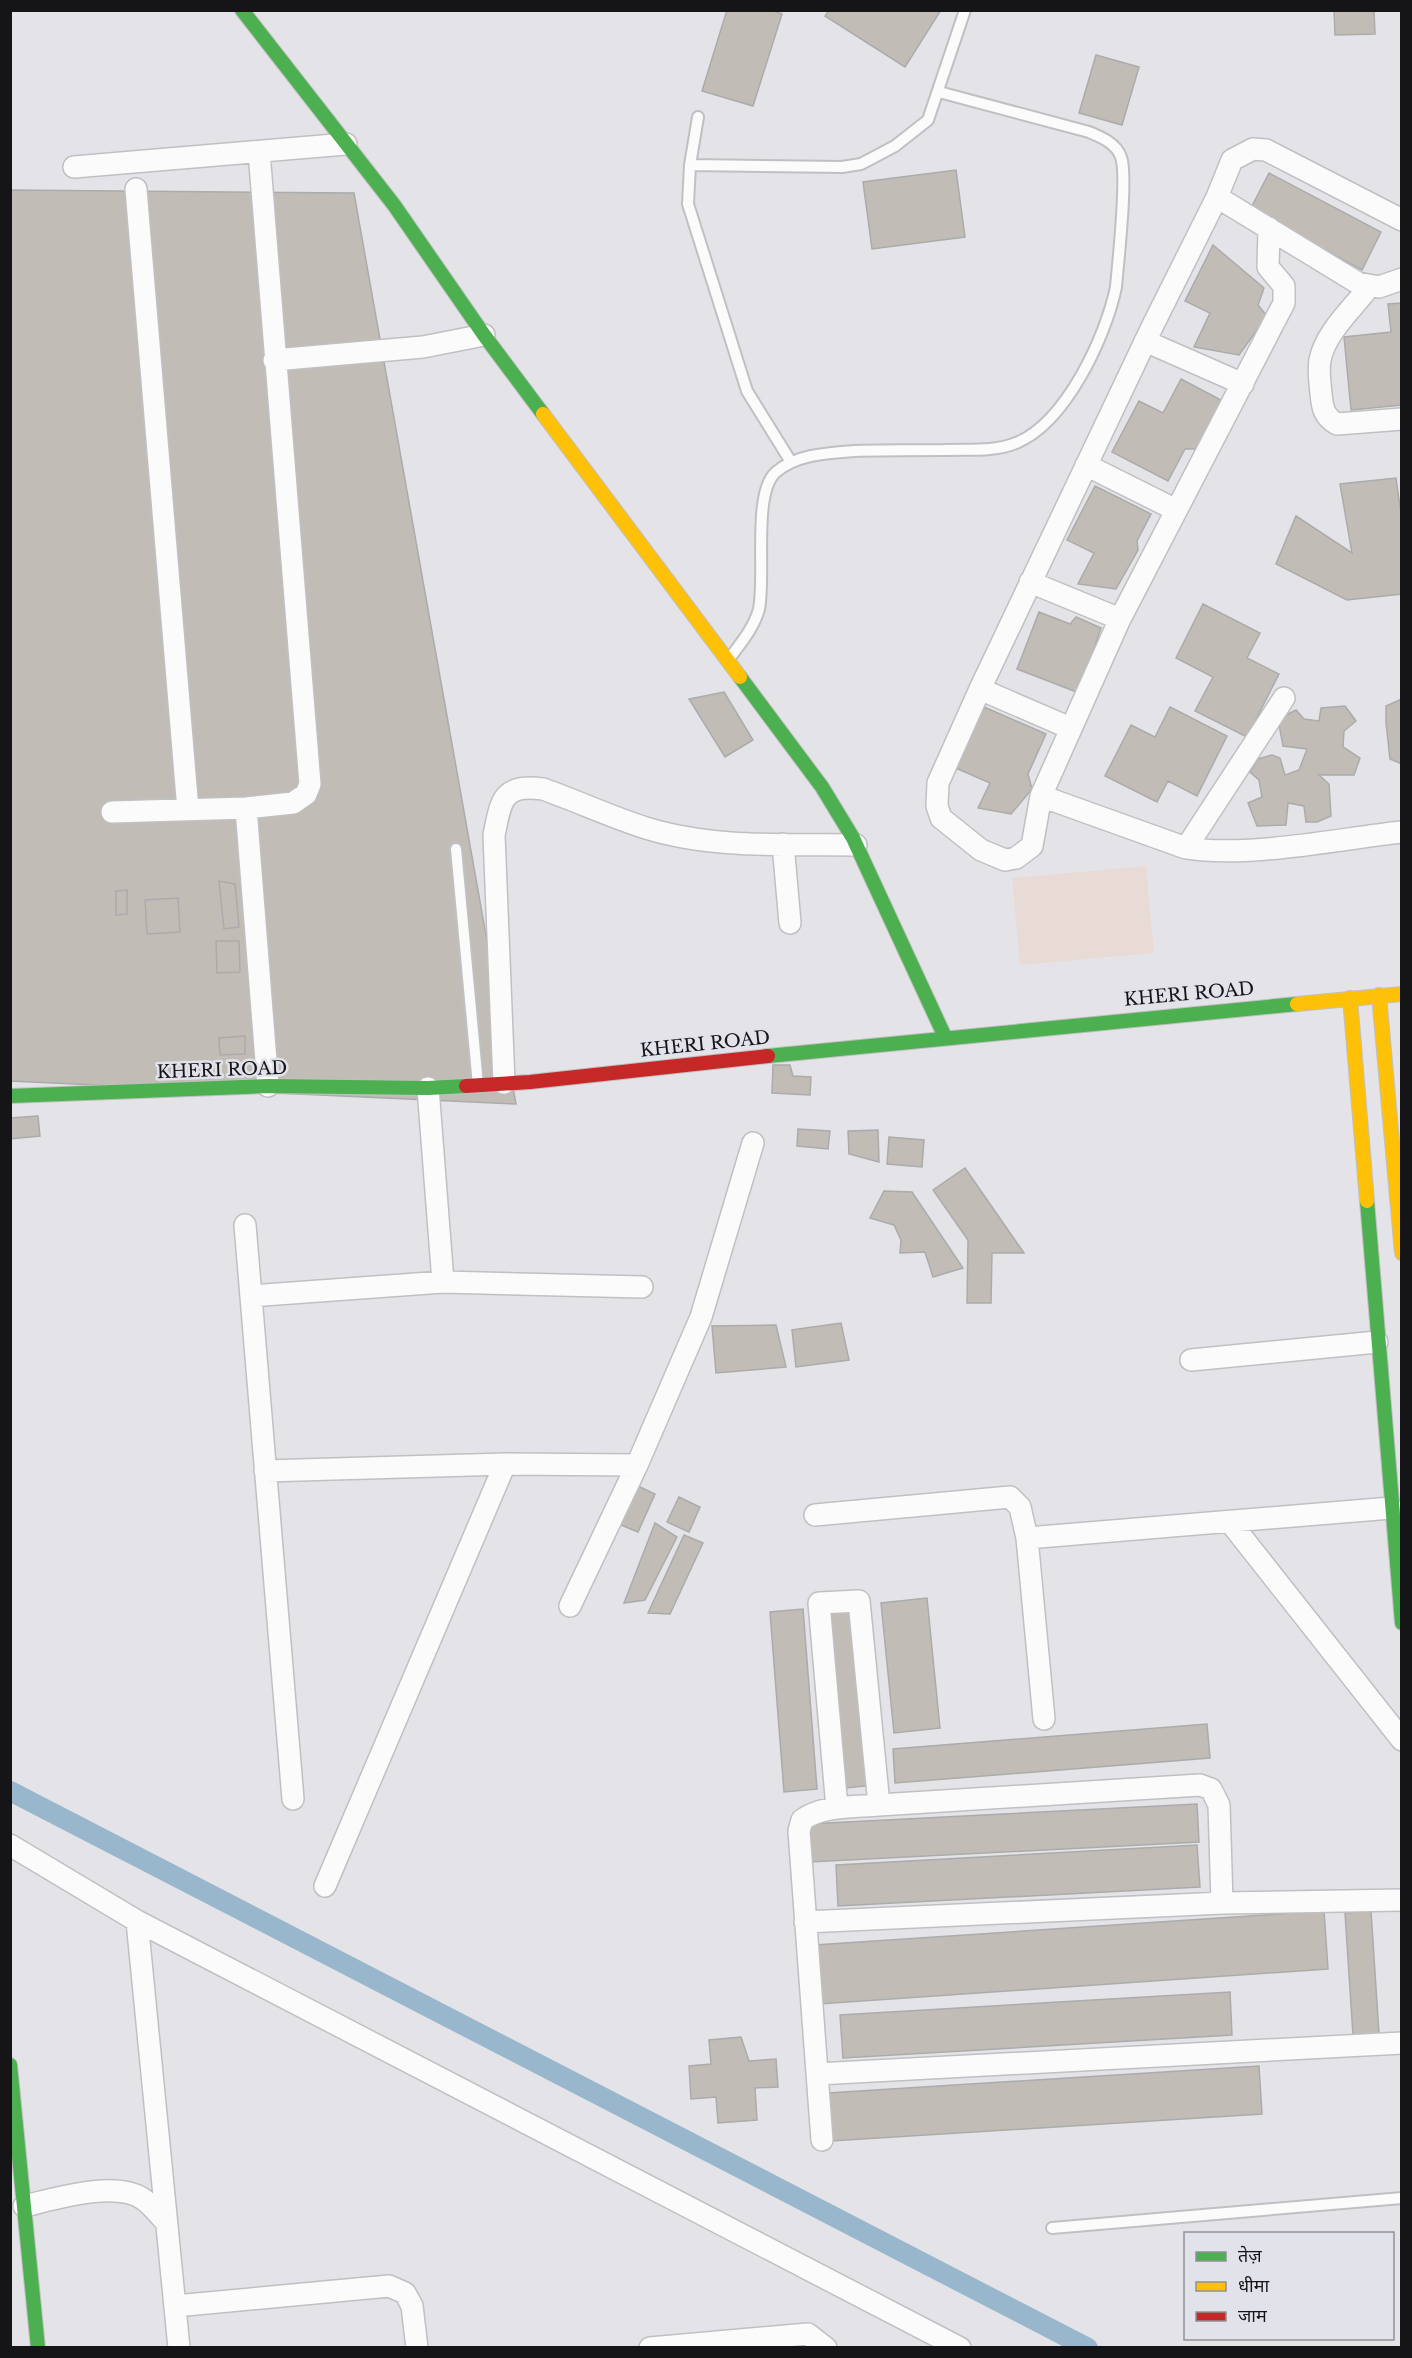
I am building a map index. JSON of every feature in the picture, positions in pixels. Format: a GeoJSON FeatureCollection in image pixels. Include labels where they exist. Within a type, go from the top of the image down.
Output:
{"type":"FeatureCollection","features":[{"type":"Feature","properties":{"kind":"street"},"geometry":{"type":"LineString","coordinates":[[242,10],[394,205],[484,335],[729,659],[822,787],[856,845],[945,1036]]}},
{"type":"Feature","properties":{"kind":"street"},"geometry":{"type":"LineString","coordinates":[[74,167],[346,144]]}},
{"type":"Feature","properties":{"kind":"street"},"geometry":{"type":"LineString","coordinates":[[1269,228],[1268,267],[1284,286],[1284,303],[1120,619],[1041,796],[1032,846],[1016,858],[1005,860],[992,856],[950,828],[941,818],[937,806],[938,783],[1030,582],[1145,341],[1217,197],[1232,160],[1253,148],[1266,150],[1401,220]]}},
{"type":"Feature","properties":{"kind":"street"},"geometry":{"type":"LineString","coordinates":[[112,812],[246,808],[293,803],[306,794],[310,784],[259,152]]}},
{"type":"Feature","properties":{"kind":"street"},"geometry":{"type":"LineString","coordinates":[[136,189],[188,810]]}},
{"type":"Feature","properties":{"kind":"street"},"geometry":{"type":"LineString","coordinates":[[1217,197],[1358,283],[1370,287],[1390,285],[1401,279]]}},
{"type":"Feature","properties":{"kind":"street"},"geometry":{"type":"LineString","coordinates":[[1370,287],[1330,337],[1322,353],[1319,363],[1321,403],[1329,420],[1337,424],[1401,419]]}},
{"type":"Feature","properties":{"kind":"street"},"geometry":{"type":"LineString","coordinates":[[274,360],[423,347],[484,335]]}},
{"type":"Feature","properties":{"kind":"street"},"geometry":{"type":"LineString","coordinates":[[1145,341],[1243,384]]}},
{"type":"Feature","properties":{"kind":"street"},"geometry":{"type":"LineString","coordinates":[[1086,465],[1176,510]]}},
{"type":"Feature","properties":{"kind":"street"},"geometry":{"type":"LineString","coordinates":[[1030,582],[1120,619]]}},
{"type":"Feature","properties":{"kind":"street"},"geometry":{"type":"LineString","coordinates":[[980,689],[1070,728]]}},
{"type":"Feature","properties":{"kind":"street"},"geometry":{"type":"LineString","coordinates":[[1186,848],[1284,698]]}},
{"type":"Feature","properties":{"kind":"street"},"geometry":{"type":"LineString","coordinates":[[504,1083],[494,844],[499,808],[504,797],[514,790],[528,787],[543,789],[647,829],[705,840],[856,845]]}},
{"type":"Feature","properties":{"kind":"street"},"geometry":{"type":"LineString","coordinates":[[1041,796],[1186,848],[1239,851],[1401,832]]}},
{"type":"Feature","properties":{"kind":"street"},"geometry":{"type":"LineString","coordinates":[[246,808],[268,1086]]}},
{"type":"Feature","properties":{"kind":"street"},"geometry":{"type":"LineString","coordinates":[[783,844],[790,923]]}},
{"type":"Feature","properties":{"kind":"street","name":"KHERI ROAD"},"geometry":{"type":"LineString","coordinates":[[10,1096],[268,1086],[428,1088],[478,1085],[945,1036],[1401,994]]}},
{"type":"Feature","properties":{"kind":"street"},"geometry":{"type":"LineString","coordinates":[[1379,995],[1401,1253]]}},
{"type":"Feature","properties":{"kind":"street"},"geometry":{"type":"LineString","coordinates":[[1350,998],[1401,1623]]}},
{"type":"Feature","properties":{"kind":"street"},"geometry":{"type":"LineString","coordinates":[[428,1088],[443,1282]]}},
{"type":"Feature","properties":{"kind":"street"},"geometry":{"type":"LineString","coordinates":[[570,1606],[637,1465],[701,1317],[753,1143]]}},
{"type":"Feature","properties":{"kind":"street"},"geometry":{"type":"LineString","coordinates":[[245,1226],[293,1799]]}},
{"type":"Feature","properties":{"kind":"street"},"geometry":{"type":"LineString","coordinates":[[251,1296],[443,1282],[642,1287]]}},
{"type":"Feature","properties":{"kind":"street"},"geometry":{"type":"LineString","coordinates":[[1191,1360],[1377,1342]]}},
{"type":"Feature","properties":{"kind":"street"},"geometry":{"type":"LineString","coordinates":[[266,1471],[505,1464],[637,1465]]}},
{"type":"Feature","properties":{"kind":"street"},"geometry":{"type":"LineString","coordinates":[[325,1886],[505,1464]]}},
{"type":"Feature","properties":{"kind":"street"},"geometry":{"type":"LineString","coordinates":[[815,1515],[1010,1497],[1020,1507],[1027,1538],[1044,1719]]}},
{"type":"Feature","properties":{"kind":"street"},"geometry":{"type":"LineString","coordinates":[[1027,1538],[1391,1508]]}},
{"type":"Feature","properties":{"kind":"street"},"geometry":{"type":"LineString","coordinates":[[1230,1522],[1401,1740]]}},
{"type":"Feature","properties":{"kind":"street"},"geometry":{"type":"LineString","coordinates":[[837,1808],[819,1603],[859,1601],[879,1805]]}},
{"type":"Feature","properties":{"kind":"street"},"geometry":{"type":"LineString","coordinates":[[822,2140],[799,1831],[801,1820],[809,1815],[837,1808],[1200,1785],[1211,1789],[1219,1804],[1222,1903]]}},
{"type":"Feature","properties":{"kind":"street"},"geometry":{"type":"LineString","coordinates":[[10,1845],[137,1921],[960,2348]]}},
{"type":"Feature","properties":{"kind":"street"},"geometry":{"type":"LineString","coordinates":[[805,1922],[1222,1903],[1401,1900]]}},
{"type":"Feature","properties":{"kind":"street"},"geometry":{"type":"LineString","coordinates":[[137,1921],[179,2348]]}},
{"type":"Feature","properties":{"kind":"street"},"geometry":{"type":"LineString","coordinates":[[817,2074],[1401,2043]]}},
{"type":"Feature","properties":{"kind":"street"},"geometry":{"type":"LineString","coordinates":[[10,2065],[38,2348]]}},
{"type":"Feature","properties":{"kind":"street"},"geometry":{"type":"LineString","coordinates":[[24,2206],[68,2196],[129,2192],[144,2199],[166,2222]]}},
{"type":"Feature","properties":{"kind":"street"},"geometry":{"type":"LineString","coordinates":[[175,2306],[389,2286],[405,2293],[412,2306],[417,2348]]}},
{"type":"Feature","properties":{"kind":"street"},"geometry":{"type":"LineString","coordinates":[[650,2348],[808,2334],[824,2343],[826,2348]]}},
{"type":"Feature","properties":{"kind":"lane"},"geometry":{"type":"LineString","coordinates":[[690,165],[842,167],[861,164],[876,158],[915,132],[928,120],[965,10]]}},
{"type":"Feature","properties":{"kind":"lane"},"geometry":{"type":"LineString","coordinates":[[729,659],[751,628],[758,610],[766,485],[772,476],[791,462],[835,452],[985,449],[1015,444],[1034,434],[1068,397],[1106,322],[1116,287],[1122,158],[1116,148],[1103,138],[1089,132],[939,92]]}},
{"type":"Feature","properties":{"kind":"lane"},"geometry":{"type":"LineString","coordinates":[[698,117],[690,165],[688,204],[747,391],[791,462]]}},
{"type":"Feature","properties":{"kind":"lane"},"geometry":{"type":"LineString","coordinates":[[456,849],[478,1085]]}},
{"type":"Feature","properties":{"kind":"lane"},"geometry":{"type":"LineString","coordinates":[[1052,2228],[1401,2198]]}},
{"type":"Feature","properties":{"kind":"shaded area"},"geometry":{"type":"Polygon","coordinates":[[[1146,866],[1154,953],[1020,965],[1012,878],[1146,866]]]}},
{"type":"Feature","properties":{"kind":"building"},"geometry":{"type":"Polygon","coordinates":[[[727,10],[771,10],[782,14],[753,106],[702,91],[727,10]]]}},
{"type":"Feature","properties":{"kind":"building"},"geometry":{"type":"Polygon","coordinates":[[[829,10],[941,10],[905,67],[825,16],[829,10]]]}},
{"type":"Feature","properties":{"kind":"building"},"geometry":{"type":"Polygon","coordinates":[[[1334,10],[1374,10],[1375,34],[1335,35],[1334,10]]]}},
{"type":"Feature","properties":{"kind":"building"},"geometry":{"type":"Polygon","coordinates":[[[1096,55],[1139,67],[1122,125],[1079,113],[1096,55]]]}},
{"type":"Feature","properties":{"kind":"building"},"geometry":{"type":"Polygon","coordinates":[[[956,170],[965,237],[872,249],[863,182],[956,170]]]}},
{"type":"Feature","properties":{"kind":"building"},"geometry":{"type":"Polygon","coordinates":[[[1269,173],[1381,232],[1362,270],[1250,210],[1269,173]]]}},
{"type":"Feature","properties":{"kind":"building"},"geometry":{"type":"Polygon","coordinates":[[[10,190],[354,193],[516,1104],[10,1081],[10,190]]]}},
{"type":"Feature","properties":{"kind":"building"},"geometry":{"type":"Polygon","coordinates":[[[1213,245],[1264,288],[1258,305],[1267,316],[1239,355],[1194,347],[1210,313],[1185,301],[1213,245]]]}},
{"type":"Feature","properties":{"kind":"building"},"geometry":{"type":"Polygon","coordinates":[[[1402,303],[1402,405],[1351,410],[1344,337],[1391,332],[1388,304],[1402,303]]]}},
{"type":"Feature","properties":{"kind":"building"},"geometry":{"type":"Polygon","coordinates":[[[1181,379],[1221,400],[1197,449],[1185,449],[1168,481],[1112,452],[1139,401],[1163,413],[1181,379]]]}},
{"type":"Feature","properties":{"kind":"building"},"geometry":{"type":"Polygon","coordinates":[[[1396,478],[1402,521],[1402,594],[1347,600],[1276,564],[1296,516],[1352,553],[1340,484],[1396,478]]]}},
{"type":"Feature","properties":{"kind":"building"},"geometry":{"type":"Polygon","coordinates":[[[1095,486],[1151,514],[1137,541],[1138,550],[1116,589],[1078,584],[1094,553],[1067,540],[1095,486]]]}},
{"type":"Feature","properties":{"kind":"building"},"geometry":{"type":"Polygon","coordinates":[[[1203,604],[1260,633],[1247,658],[1279,674],[1247,737],[1195,711],[1213,677],[1176,658],[1203,604]]]}},
{"type":"Feature","properties":{"kind":"building"},"geometry":{"type":"Polygon","coordinates":[[[1039,612],[1070,624],[1076,617],[1101,628],[1079,693],[1017,669],[1039,612]]]}},
{"type":"Feature","properties":{"kind":"building"},"geometry":{"type":"Polygon","coordinates":[[[724,692],[753,740],[725,757],[689,699],[724,692]]]}},
{"type":"Feature","properties":{"kind":"building"},"geometry":{"type":"Polygon","coordinates":[[[1402,699],[1402,764],[1390,759],[1386,706],[1402,699]]]}},
{"type":"Feature","properties":{"kind":"building"},"geometry":{"type":"Polygon","coordinates":[[[1345,706],[1356,721],[1344,731],[1343,747],[1360,758],[1354,775],[1319,775],[1329,784],[1331,816],[1317,822],[1306,822],[1304,806],[1288,803],[1286,825],[1257,826],[1248,803],[1262,797],[1259,780],[1250,772],[1258,759],[1272,755],[1280,758],[1285,775],[1299,770],[1307,749],[1283,746],[1278,719],[1296,710],[1304,719],[1319,721],[1321,708],[1345,706]]]}},
{"type":"Feature","properties":{"kind":"building"},"geometry":{"type":"Polygon","coordinates":[[[984,707],[1046,734],[1028,774],[1032,789],[1011,814],[978,808],[990,783],[956,768],[984,707]]]}},
{"type":"Feature","properties":{"kind":"building"},"geometry":{"type":"Polygon","coordinates":[[[1170,707],[1227,736],[1197,796],[1168,781],[1157,802],[1105,776],[1131,725],[1155,737],[1170,707]]]}},
{"type":"Feature","properties":{"kind":"building"},"geometry":{"type":"Polygon","coordinates":[[[219,881],[235,884],[239,927],[224,929],[219,881]]]}},
{"type":"Feature","properties":{"kind":"building"},"geometry":{"type":"Polygon","coordinates":[[[127,890],[127,914],[116,915],[116,891],[127,890]]]}},
{"type":"Feature","properties":{"kind":"building"},"geometry":{"type":"Polygon","coordinates":[[[178,898],[180,932],[147,934],[145,900],[178,898]]]}},
{"type":"Feature","properties":{"kind":"building"},"geometry":{"type":"Polygon","coordinates":[[[216,941],[239,941],[240,972],[217,973],[216,941]]]}},
{"type":"Feature","properties":{"kind":"building"},"geometry":{"type":"Polygon","coordinates":[[[245,1036],[245,1054],[220,1055],[219,1038],[245,1036]]]}},
{"type":"Feature","properties":{"kind":"building"},"geometry":{"type":"Polygon","coordinates":[[[773,1065],[790,1065],[793,1076],[811,1077],[810,1095],[772,1093],[773,1065]]]}},
{"type":"Feature","properties":{"kind":"building"},"geometry":{"type":"Polygon","coordinates":[[[38,1116],[40,1136],[10,1139],[10,1118],[38,1116]]]}},
{"type":"Feature","properties":{"kind":"building"},"geometry":{"type":"Polygon","coordinates":[[[798,1129],[830,1131],[828,1149],[797,1146],[798,1129]]]}},
{"type":"Feature","properties":{"kind":"building"},"geometry":{"type":"Polygon","coordinates":[[[878,1130],[879,1162],[849,1154],[848,1131],[878,1130]]]}},
{"type":"Feature","properties":{"kind":"building"},"geometry":{"type":"Polygon","coordinates":[[[889,1137],[924,1140],[922,1167],[887,1164],[889,1137]]]}},
{"type":"Feature","properties":{"kind":"building"},"geometry":{"type":"Polygon","coordinates":[[[965,1168],[1024,1253],[992,1253],[991,1303],[967,1303],[968,1240],[933,1190],[965,1168]]]}},
{"type":"Feature","properties":{"kind":"building"},"geometry":{"type":"Polygon","coordinates":[[[884,1191],[912,1192],[963,1268],[933,1277],[925,1252],[900,1253],[901,1240],[894,1225],[870,1218],[884,1191]]]}},
{"type":"Feature","properties":{"kind":"building"},"geometry":{"type":"Polygon","coordinates":[[[841,1323],[849,1360],[796,1367],[792,1330],[841,1323]]]}},
{"type":"Feature","properties":{"kind":"building"},"geometry":{"type":"Polygon","coordinates":[[[776,1325],[786,1367],[716,1373],[712,1326],[776,1325]]]}},
{"type":"Feature","properties":{"kind":"building"},"geometry":{"type":"Polygon","coordinates":[[[638,1486],[655,1494],[638,1532],[621,1525],[638,1486]]]}},
{"type":"Feature","properties":{"kind":"building"},"geometry":{"type":"Polygon","coordinates":[[[679,1497],[700,1507],[689,1532],[667,1522],[679,1497]]]}},
{"type":"Feature","properties":{"kind":"building"},"geometry":{"type":"Polygon","coordinates":[[[655,1523],[677,1537],[645,1600],[624,1603],[655,1523]]]}},
{"type":"Feature","properties":{"kind":"building"},"geometry":{"type":"Polygon","coordinates":[[[684,1535],[703,1543],[670,1614],[648,1613],[684,1535]]]}},
{"type":"Feature","properties":{"kind":"building"},"geometry":{"type":"Polygon","coordinates":[[[927,1598],[940,1728],[894,1733],[881,1603],[927,1598]]]}},
{"type":"Feature","properties":{"kind":"building"},"geometry":{"type":"Polygon","coordinates":[[[856,1605],[874,1785],[846,1788],[829,1608],[856,1605]]]}},
{"type":"Feature","properties":{"kind":"building"},"geometry":{"type":"Polygon","coordinates":[[[803,1609],[817,1789],[784,1792],[770,1612],[803,1609]]]}},
{"type":"Feature","properties":{"kind":"building"},"geometry":{"type":"Polygon","coordinates":[[[1207,1724],[1210,1758],[895,1783],[893,1749],[1207,1724]]]}},
{"type":"Feature","properties":{"kind":"building"},"geometry":{"type":"Polygon","coordinates":[[[1197,1804],[1199,1842],[810,1862],[808,1824],[1197,1804]]]}},
{"type":"Feature","properties":{"kind":"building"},"geometry":{"type":"Polygon","coordinates":[[[1197,1845],[1200,1887],[838,1906],[836,1865],[1197,1845]]]}},
{"type":"Feature","properties":{"kind":"building"},"geometry":{"type":"Polygon","coordinates":[[[1324,1911],[1328,1969],[819,2004],[815,1945],[1324,1911]]]}},
{"type":"Feature","properties":{"kind":"building"},"geometry":{"type":"Polygon","coordinates":[[[1371,1911],[1379,2034],[1353,2035],[1345,1913],[1371,1911]]]}},
{"type":"Feature","properties":{"kind":"building"},"geometry":{"type":"Polygon","coordinates":[[[1230,1992],[1232,2035],[843,2058],[840,2015],[1230,1992]]]}},
{"type":"Feature","properties":{"kind":"building"},"geometry":{"type":"Polygon","coordinates":[[[741,2037],[749,2061],[776,2059],[778,2087],[755,2088],[757,2120],[718,2123],[716,2097],[691,2099],[689,2066],[711,2064],[709,2040],[741,2037]]]}},
{"type":"Feature","properties":{"kind":"building"},"geometry":{"type":"Polygon","coordinates":[[[1259,2066],[1262,2114],[831,2141],[828,2093],[1259,2066]]]}},
{"type":"Feature","properties":{"kind":"waterway"},"geometry":{"type":"LineString","coordinates":[[10,1791],[1088,2348]]}},
{"type":"Feature","properties":{"kind":"traffic: fast"},"geometry":{"type":"LineString","coordinates":[[242,10],[394,205],[484,335],[543,414]]}},
{"type":"Feature","properties":{"kind":"traffic: fast"},"geometry":{"type":"LineString","coordinates":[[740,677],[822,787],[853,838],[945,1037]]}},
{"type":"Feature","properties":{"kind":"traffic: fast"},"geometry":{"type":"LineString","coordinates":[[768,1056],[1297,1004]]}},
{"type":"Feature","properties":{"kind":"traffic: fast"},"geometry":{"type":"LineString","coordinates":[[10,1096],[268,1086],[428,1088],[466,1086]]}},
{"type":"Feature","properties":{"kind":"traffic: fast"},"geometry":{"type":"LineString","coordinates":[[1367,1201],[1402,1623]]}},
{"type":"Feature","properties":{"kind":"traffic: fast"},"geometry":{"type":"LineString","coordinates":[[10,2065],[38,2348]]}},
{"type":"Feature","properties":{"kind":"traffic: slow"},"geometry":{"type":"LineString","coordinates":[[543,414],[740,677]]}},
{"type":"Feature","properties":{"kind":"traffic: slow"},"geometry":{"type":"LineString","coordinates":[[1297,1004],[1402,994]]}},
{"type":"Feature","properties":{"kind":"traffic: slow"},"geometry":{"type":"LineString","coordinates":[[1379,995],[1402,1253]]}},
{"type":"Feature","properties":{"kind":"traffic: slow"},"geometry":{"type":"LineString","coordinates":[[1350,998],[1367,1201]]}},
{"type":"Feature","properties":{"kind":"traffic: jam"},"geometry":{"type":"LineString","coordinates":[[466,1086],[530,1082],[768,1056]]}}]}
